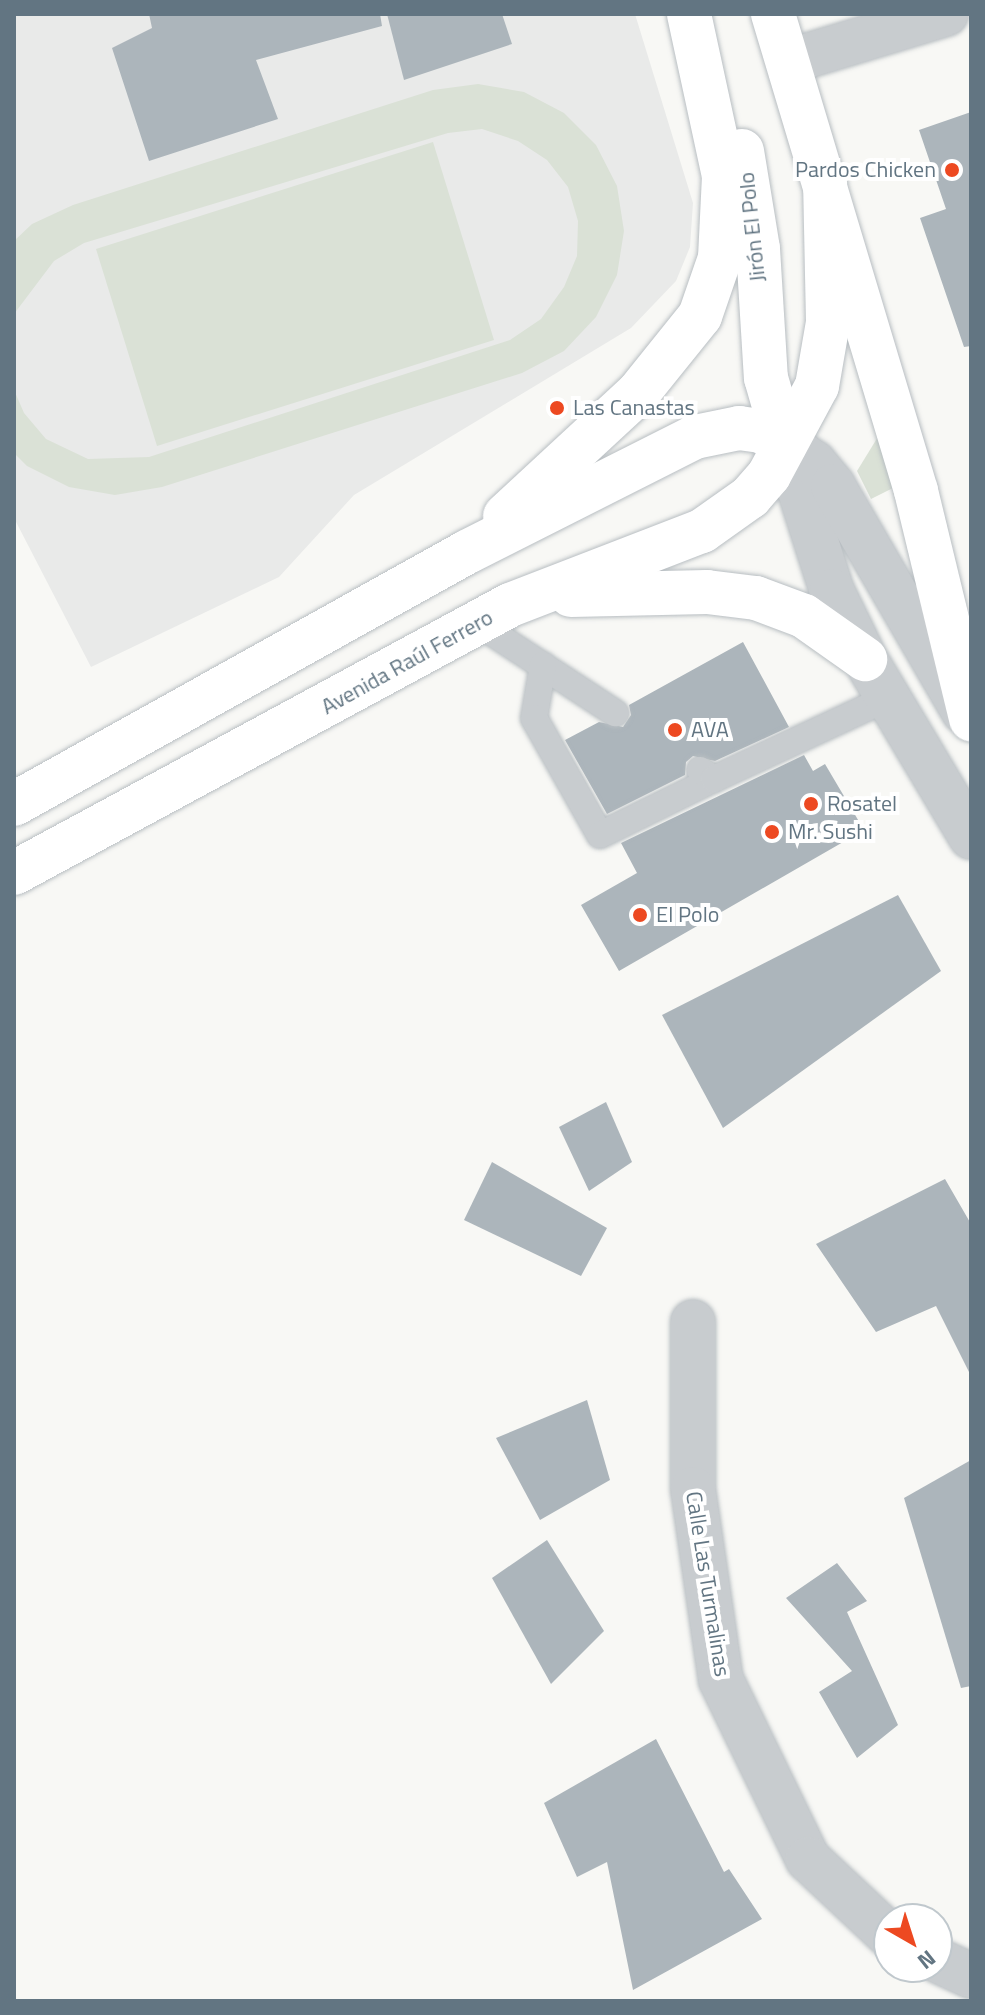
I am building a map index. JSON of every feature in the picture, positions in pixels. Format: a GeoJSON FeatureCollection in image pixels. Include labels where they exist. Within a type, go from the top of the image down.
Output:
{"type":"FeatureCollection","features":[{"type":"Feature","properties":{"kind":"main road"},"geometry":{"type":"LineString","coordinates":[[467,552],[638,393],[700,316],[720,258],[724,176],[689,14]]}},
{"type":"Feature","properties":{"kind":"main road","name":"Jirón El Polo"},"geometry":{"type":"LineString","coordinates":[[698,14],[744,158],[758,249],[761,347],[785,444]]}},
{"type":"Feature","properties":{"kind":"main road"},"geometry":{"type":"LineString","coordinates":[[773,14],[790,61],[916,491],[971,722]]}},
{"type":"Feature","properties":{"kind":"main road","name":"Avenida Raúl Ferrero"},"geometry":{"type":"LineString","coordinates":[[14,873],[494,615],[702,531],[750,497],[785,444],[817,386],[824,355],[825,183]]}},
{"type":"Feature","properties":{"kind":"main road"},"geometry":{"type":"LineString","coordinates":[[14,804],[467,552],[695,437],[739,428],[761,431],[785,444]]}},
{"type":"Feature","properties":{"kind":"main road"},"geometry":{"type":"LineString","coordinates":[[494,615],[597,591],[756,598],[804,616],[865,659]]}},
{"type":"Feature","properties":{"kind":"street"},"geometry":{"type":"LineString","coordinates":[[790,61],[946,14]]}},
{"type":"Feature","properties":{"kind":"street"},"geometry":{"type":"LineString","coordinates":[[785,444],[832,591],[865,659],[971,837]]}},
{"type":"Feature","properties":{"kind":"street"},"geometry":{"type":"LineString","coordinates":[[785,444],[814,463],[833,486],[971,722]]}},
{"type":"Feature","properties":{"kind":"street","name":"Calle Las Turmalinas"},"geometry":{"type":"LineString","coordinates":[[693,1322],[693,1489],[721,1680],[808,1859],[873,1920]]}},
{"type":"Feature","properties":{"kind":"lane"},"geometry":{"type":"LineString","coordinates":[[494,615],[543,665],[615,713]]}},
{"type":"Feature","properties":{"kind":"lane"},"geometry":{"type":"LineString","coordinates":[[543,665],[534,718],[600,835],[705,774],[888,698]]}},
{"type":"Feature","properties":{"kind":"shaded area"},"geometry":{"type":"Polygon","coordinates":[[[14,14],[635,14],[693,203],[690,247],[676,281],[631,328],[354,495],[279,577],[91,667],[14,518],[14,14]]]}},
{"type":"Feature","properties":{"kind":"shaded area"},"geometry":{"type":"Polygon","coordinates":[[[478,84],[524,92],[564,113],[596,145],[617,186],[624,231],[617,275],[596,317],[564,351],[522,373],[162,487],[115,495],[69,487],[27,466],[14,453],[14,390],[24,413],[46,439],[88,459],[149,457],[510,340],[541,319],[564,287],[577,256],[578,221],[568,187],[547,160],[518,141],[482,129],[448,133],[84,243],[54,261],[14,314],[14,241],[32,224],[73,205],[433,90],[478,84]]]}},
{"type":"Feature","properties":{"kind":"shaded area"},"geometry":{"type":"Polygon","coordinates":[[[433,142],[494,340],[157,446],[96,249],[433,142]]]}},
{"type":"Feature","properties":{"kind":"shaded area"},"geometry":{"type":"Polygon","coordinates":[[[884,427],[899,485],[871,499],[857,471],[884,427]]]}},
{"type":"Feature","properties":{"kind":"building"},"geometry":{"type":"Polygon","coordinates":[[[149,14],[380,14],[382,26],[256,60],[278,119],[149,161],[112,48],[152,28],[149,14]]]}},
{"type":"Feature","properties":{"kind":"building"},"geometry":{"type":"Polygon","coordinates":[[[387,14],[502,14],[512,44],[404,80],[387,14]]]}},
{"type":"Feature","properties":{"kind":"building","name":"Pardos Chicken"},"geometry":{"type":"Polygon","coordinates":[[[971,112],[971,346],[964,347],[920,218],[946,209],[919,130],[971,112]]]}},
{"type":"Feature","properties":{"kind":"building","name":"AVA"},"geometry":{"type":"Polygon","coordinates":[[[743,642],[789,727],[715,761],[693,756],[686,762],[685,775],[607,814],[565,740],[599,722],[623,727],[631,715],[629,705],[743,642]]]}},
{"type":"Feature","properties":{"kind":"building"},"geometry":{"type":"Polygon","coordinates":[[[804,755],[813,771],[825,764],[864,830],[619,971],[581,905],[637,873],[621,843],[804,755]]]}},
{"type":"Feature","properties":{"kind":"building"},"geometry":{"type":"Polygon","coordinates":[[[898,895],[941,971],[723,1128],[662,1015],[898,895]]]}},
{"type":"Feature","properties":{"kind":"building"},"geometry":{"type":"Polygon","coordinates":[[[606,1102],[632,1162],[589,1191],[559,1127],[606,1102]]]}},
{"type":"Feature","properties":{"kind":"building"},"geometry":{"type":"Polygon","coordinates":[[[492,1162],[607,1228],[581,1276],[464,1220],[492,1162]]]}},
{"type":"Feature","properties":{"kind":"building"},"geometry":{"type":"Polygon","coordinates":[[[945,1179],[971,1224],[971,1376],[936,1306],[876,1332],[816,1244],[945,1179]]]}},
{"type":"Feature","properties":{"kind":"building"},"geometry":{"type":"Polygon","coordinates":[[[587,1400],[610,1480],[540,1520],[496,1438],[587,1400]]]}},
{"type":"Feature","properties":{"kind":"building"},"geometry":{"type":"Polygon","coordinates":[[[971,1460],[971,1686],[961,1688],[904,1498],[971,1460]]]}},
{"type":"Feature","properties":{"kind":"building"},"geometry":{"type":"Polygon","coordinates":[[[547,1540],[604,1631],[551,1684],[492,1578],[547,1540]]]}},
{"type":"Feature","properties":{"kind":"building"},"geometry":{"type":"Polygon","coordinates":[[[837,1563],[867,1601],[847,1612],[898,1725],[857,1758],[819,1692],[852,1671],[786,1598],[837,1563]]]}},
{"type":"Feature","properties":{"kind":"building"},"geometry":{"type":"Polygon","coordinates":[[[656,1739],[724,1872],[729,1869],[762,1919],[633,1990],[607,1862],[577,1877],[544,1803],[656,1739]]]}},
{"type":"Feature","properties":{"kind":"place","name":"Pardos Chicken"},"geometry":{"type":"Point","coordinates":[952,170]}},
{"type":"Feature","properties":{"kind":"place","name":"Las Canastas"},"geometry":{"type":"Point","coordinates":[557,408]}},
{"type":"Feature","properties":{"kind":"place","name":"AVA"},"geometry":{"type":"Point","coordinates":[675,730]}},
{"type":"Feature","properties":{"kind":"place","name":"Rosatel"},"geometry":{"type":"Point","coordinates":[811,804]}},
{"type":"Feature","properties":{"kind":"place","name":"Mr. Sushi"},"geometry":{"type":"Point","coordinates":[772,832]}},
{"type":"Feature","properties":{"kind":"place","name":"El Polo"},"geometry":{"type":"Point","coordinates":[640,915]}}]}
